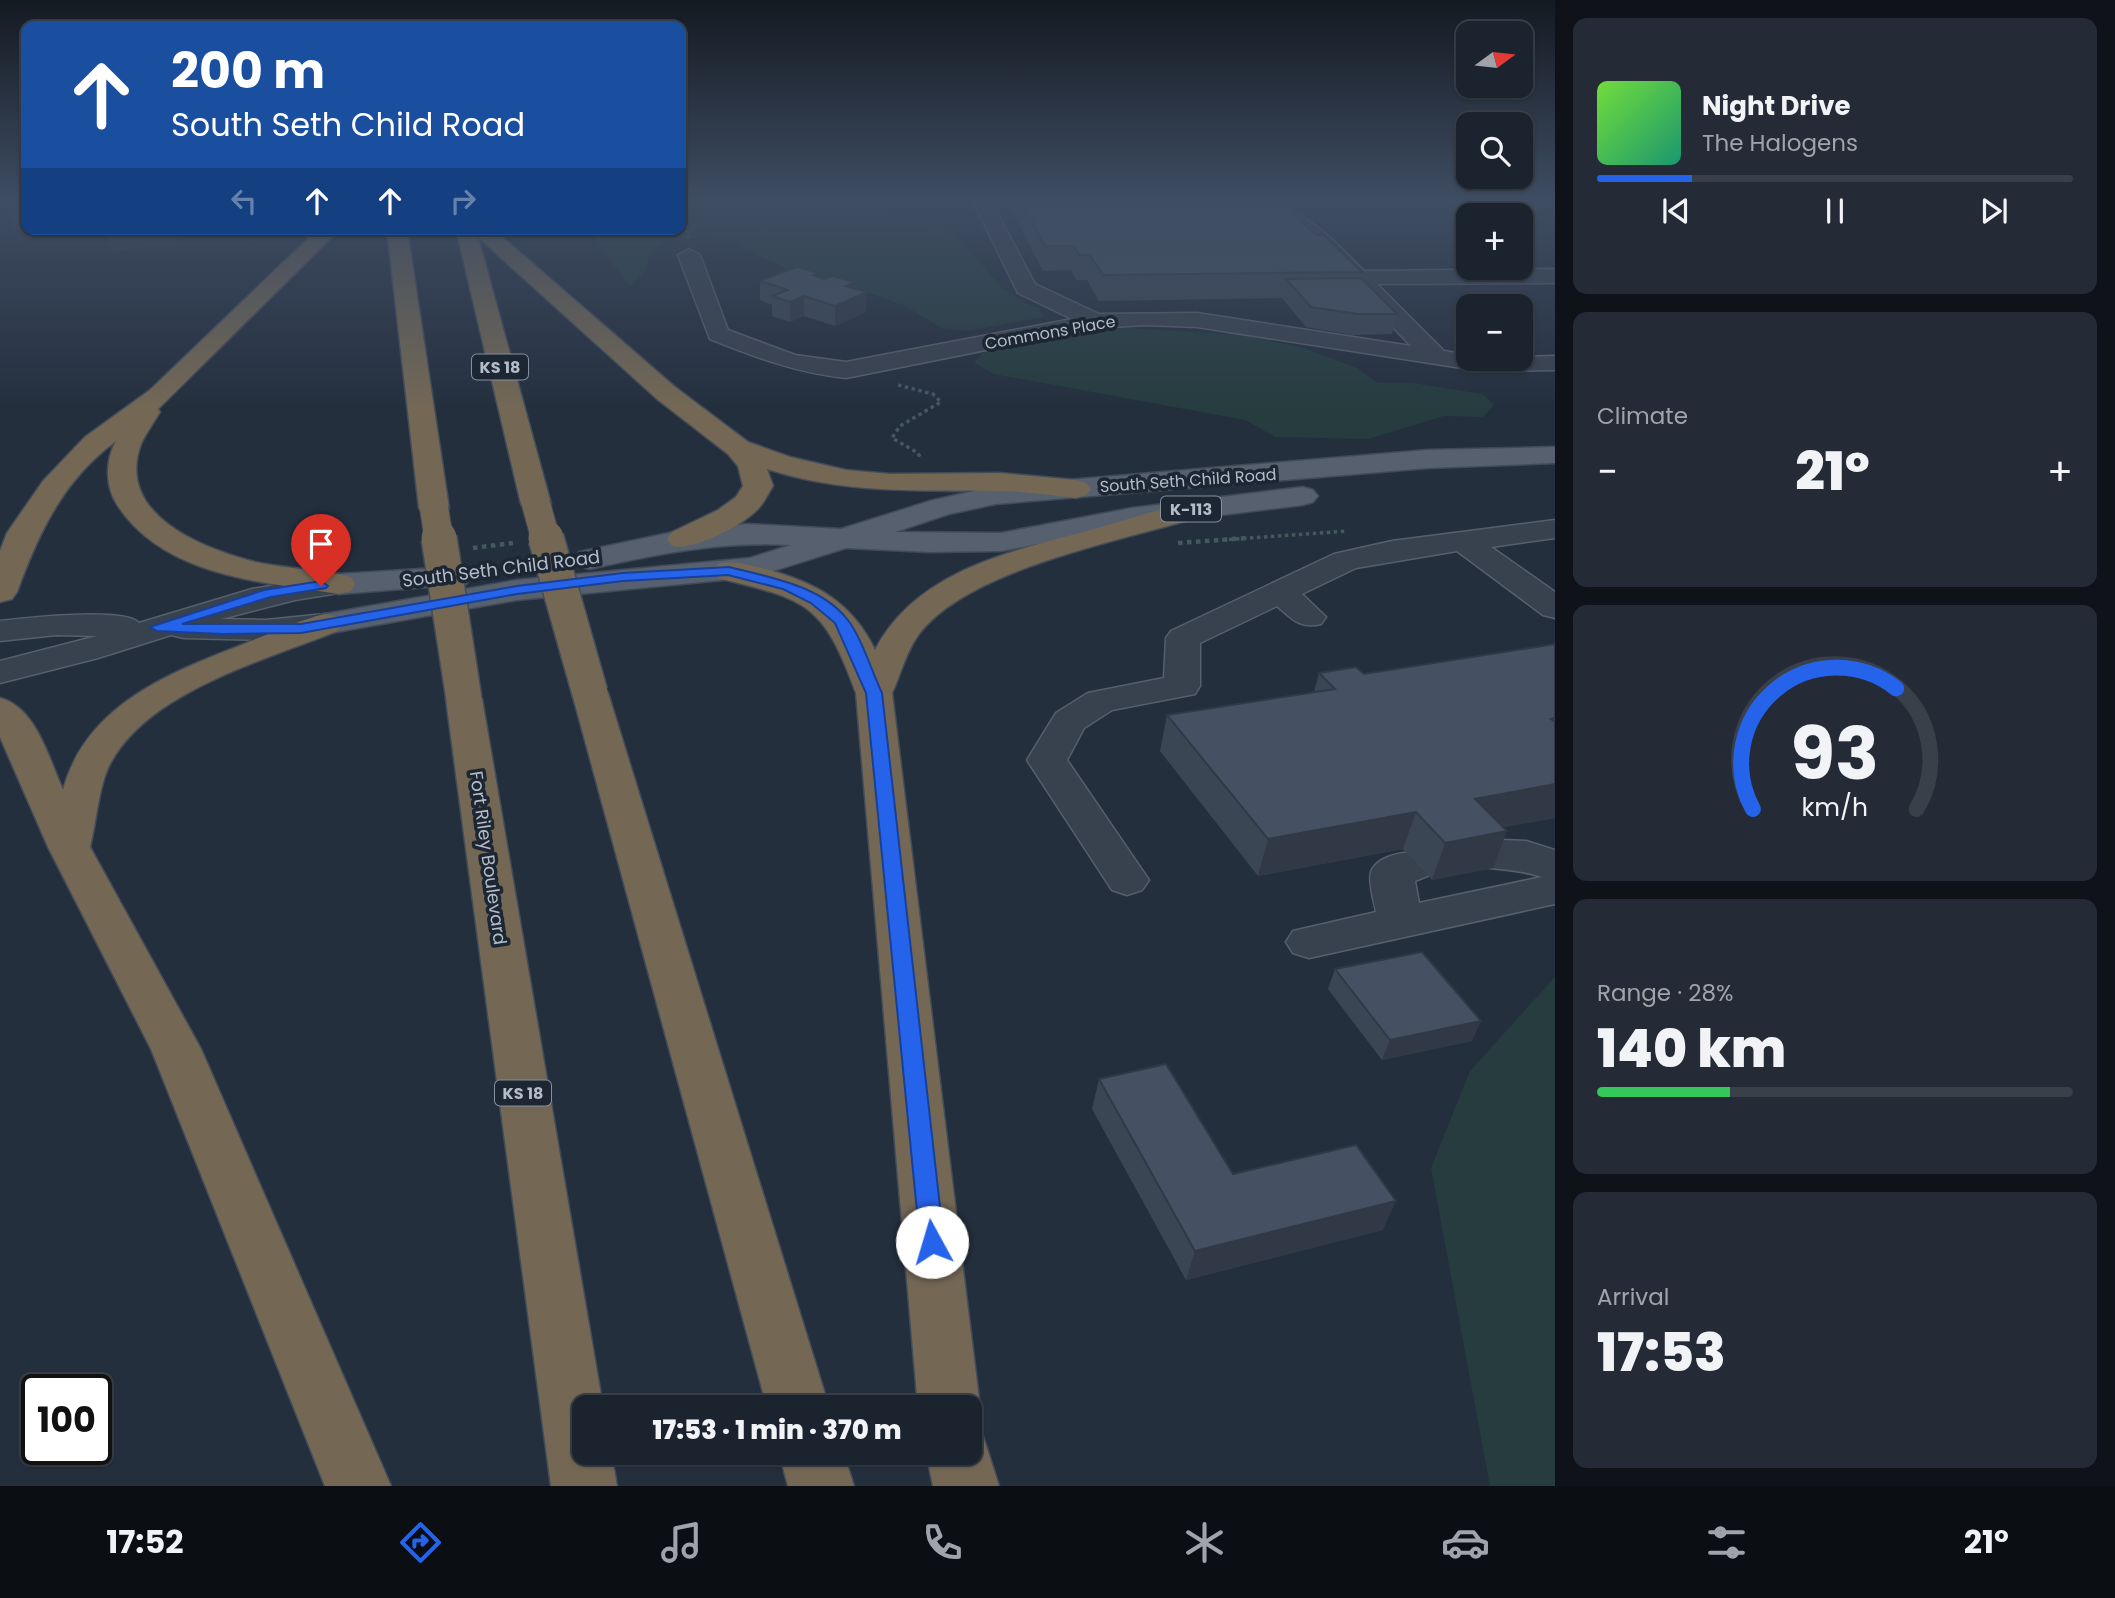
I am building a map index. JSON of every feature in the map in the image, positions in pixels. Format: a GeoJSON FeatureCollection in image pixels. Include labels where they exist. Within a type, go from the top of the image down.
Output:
{"type":"FeatureCollection","features":[{"type":"Feature","properties":{"kind":"highway"},"geometry":{"type":"LineString","coordinates":[[0,593],[23,533],[52,487],[95,443],[159,396],[288,270]]}},
{"type":"Feature","properties":{"kind":"highway","name":"Fort Riley Boulevard"},"geometry":{"type":"LineString","coordinates":[[402,270],[434,508],[584,1486]]}},
{"type":"Feature","properties":{"kind":"highway","name":"KS 18"},"geometry":{"type":"LineString","coordinates":[[477,270],[536,504],[659,938],[794,1395]]}},
{"type":"Feature","properties":{"kind":"highway"},"geometry":{"type":"LineString","coordinates":[[528,270],[666,393],[738,448],[752,465],[758,486],[747,503],[729,516],[682,539]]}},
{"type":"Feature","properties":{"kind":"highway"},"geometry":{"type":"LineString","coordinates":[[159,396],[137,425],[121,455],[119,474],[125,494],[139,516],[189,551],[251,571],[339,584]]}},
{"type":"Feature","properties":{"kind":"highway"},"geometry":{"type":"LineString","coordinates":[[738,448],[781,464],[846,479],[890,483],[999,482],[1076,489]]}},
{"type":"Feature","properties":{"kind":"highway"},"geometry":{"type":"LineString","coordinates":[[874,693],[895,643],[907,625],[925,607],[967,581],[1038,554],[1198,508]]}},
{"type":"Feature","properties":{"kind":"highway"},"geometry":{"type":"LineString","coordinates":[[729,571],[788,587],[816,600],[841,621],[874,693],[948,1395]]}},
{"type":"Feature","properties":{"kind":"highway"},"geometry":{"type":"LineString","coordinates":[[69,846],[90,763],[120,725],[160,694],[192,677],[325,624]]}},
{"type":"Feature","properties":{"kind":"highway"},"geometry":{"type":"LineString","coordinates":[[0,709],[11,719],[69,846],[176,1049],[358,1486]]}},
{"type":"Feature","properties":{"kind":"highway"},"geometry":{"type":"LineString","coordinates":[[815,1465],[821,1486]]}},
{"type":"Feature","properties":{"kind":"highway"},"geometry":{"type":"LineString","coordinates":[[961,1465],[966,1486]]}},
{"type":"Feature","properties":{"kind":"main road","name":"South Seth Child Road"},"geometry":{"type":"LineString","coordinates":[[339,584],[475,575],[580,561],[682,539],[747,533],[930,543],[1001,542],[1198,508],[1382,488],[1456,476],[1544,456]]}},
{"type":"Feature","properties":{"kind":"main road","name":"South Seth Child Road"},"geometry":{"type":"LineString","coordinates":[[325,624],[517,590],[623,577],[729,571],[771,563],[966,500],[1428,460],[1544,456]]}},
{"type":"Feature","properties":{"kind":"street","name":"Commons Place"},"geometry":{"type":"LineString","coordinates":[[695,270],[718,334],[813,367],[846,370],[1096,321],[1197,320],[1481,365],[1555,363]]}},
{"type":"Feature","properties":{"kind":"street"},"geometry":{"type":"LineString","coordinates":[[1017,270],[1026,288],[1096,321]]}},
{"type":"Feature","properties":{"kind":"street"},"geometry":{"type":"LineString","coordinates":[[1350,270],[1437,358]]}},
{"type":"Feature","properties":{"kind":"street"},"geometry":{"type":"LineString","coordinates":[[1357,278],[1555,276]]}},
{"type":"Feature","properties":{"kind":"street"},"geometry":{"type":"LineString","coordinates":[[1127,880],[1047,760],[1069,721],[1101,701],[1182,686],[1183,638],[1345,561],[1392,550],[1555,529]]}},
{"type":"Feature","properties":{"kind":"street"},"geometry":{"type":"LineString","coordinates":[[1463,541],[1555,608]]}},
{"type":"Feature","properties":{"kind":"street","name":"South Seth Child Road"},"geometry":{"type":"LineString","coordinates":[[0,672],[269,593],[339,584]]}},
{"type":"Feature","properties":{"kind":"street"},"geometry":{"type":"LineString","coordinates":[[1280,592],[1309,617]]}},
{"type":"Feature","properties":{"kind":"street","name":"South Seth Child Road"},"geometry":{"type":"LineString","coordinates":[[0,631],[56,625],[266,630],[325,624]]}},
{"type":"Feature","properties":{"kind":"street"},"geometry":{"type":"LineString","coordinates":[[1478,853],[1526,855],[1555,866]]}},
{"type":"Feature","properties":{"kind":"street"},"geometry":{"type":"LineString","coordinates":[[1401,923],[1392,874],[1417,864]]}},
{"type":"Feature","properties":{"kind":"street"},"geometry":{"type":"LineString","coordinates":[[1309,942],[1555,889]]}},
{"type":"Feature","properties":{"kind":"path"},"geometry":{"type":"LineString","coordinates":[[1173,543],[1356,531]]}},
{"type":"Feature","properties":{"kind":"green space"},"geometry":{"type":"Polygon","coordinates":[[[618,270],[645,270],[645,271],[630,287],[618,270]]]}},
{"type":"Feature","properties":{"kind":"green space"},"geometry":{"type":"Polygon","coordinates":[[[790,270],[987,270],[1002,288],[1024,303],[1039,308],[1044,317],[969,331],[942,328],[905,306],[850,286],[790,270]]]}},
{"type":"Feature","properties":{"kind":"green space"},"geometry":{"type":"Polygon","coordinates":[[[1125,328],[1241,335],[1303,348],[1357,368],[1378,383],[1413,383],[1483,394],[1494,405],[1483,417],[1444,416],[1368,439],[1275,437],[1245,420],[994,374],[974,363],[983,353],[1125,328]]]}},
{"type":"Feature","properties":{"kind":"green space"},"geometry":{"type":"Polygon","coordinates":[[[1555,977],[1555,1486],[1490,1486],[1431,1168],[1470,1071],[1555,977]]]}},
{"type":"Feature","properties":{"kind":"building"},"geometry":{"type":"Polygon","coordinates":[[[788,270],[809,270],[819,273],[813,275],[824,279],[833,276],[855,282],[846,286],[867,292],[835,306],[804,296],[790,302],[772,296],[788,290],[760,281],[788,270]]]}},
{"type":"Feature","properties":{"kind":"building"},"geometry":{"type":"Polygon","coordinates":[[[1100,270],[1362,272],[1103,275],[1100,270]]]}},
{"type":"Feature","properties":{"kind":"building"},"geometry":{"type":"Polygon","coordinates":[[[1361,278],[1397,314],[1358,314],[1311,307],[1286,279],[1361,278]]]}},
{"type":"Feature","properties":{"kind":"building"},"geometry":{"type":"Polygon","coordinates":[[[1555,644],[1555,718],[1551,719],[1555,722],[1555,784],[1475,799],[1507,831],[1445,843],[1416,812],[1268,839],[1167,715],[1335,689],[1319,673],[1356,667],[1364,674],[1555,644]]]}},
{"type":"Feature","properties":{"kind":"building"},"geometry":{"type":"Polygon","coordinates":[[[1422,952],[1481,1021],[1390,1040],[1335,969],[1422,952]]]}},
{"type":"Feature","properties":{"kind":"building"},"geometry":{"type":"Polygon","coordinates":[[[1166,1064],[1233,1174],[1356,1145],[1396,1201],[1195,1251],[1099,1079],[1166,1064]]]}},
{"type":"Feature","properties":{"kind":"route"},"geometry":{"type":"LineString","coordinates":[[321,586],[269,593],[157,627],[223,630],[301,628],[517,590],[623,577],[729,571],[766,578],[788,587],[816,600],[841,621],[853,641],[874,693],[932,1242]]}}]}
